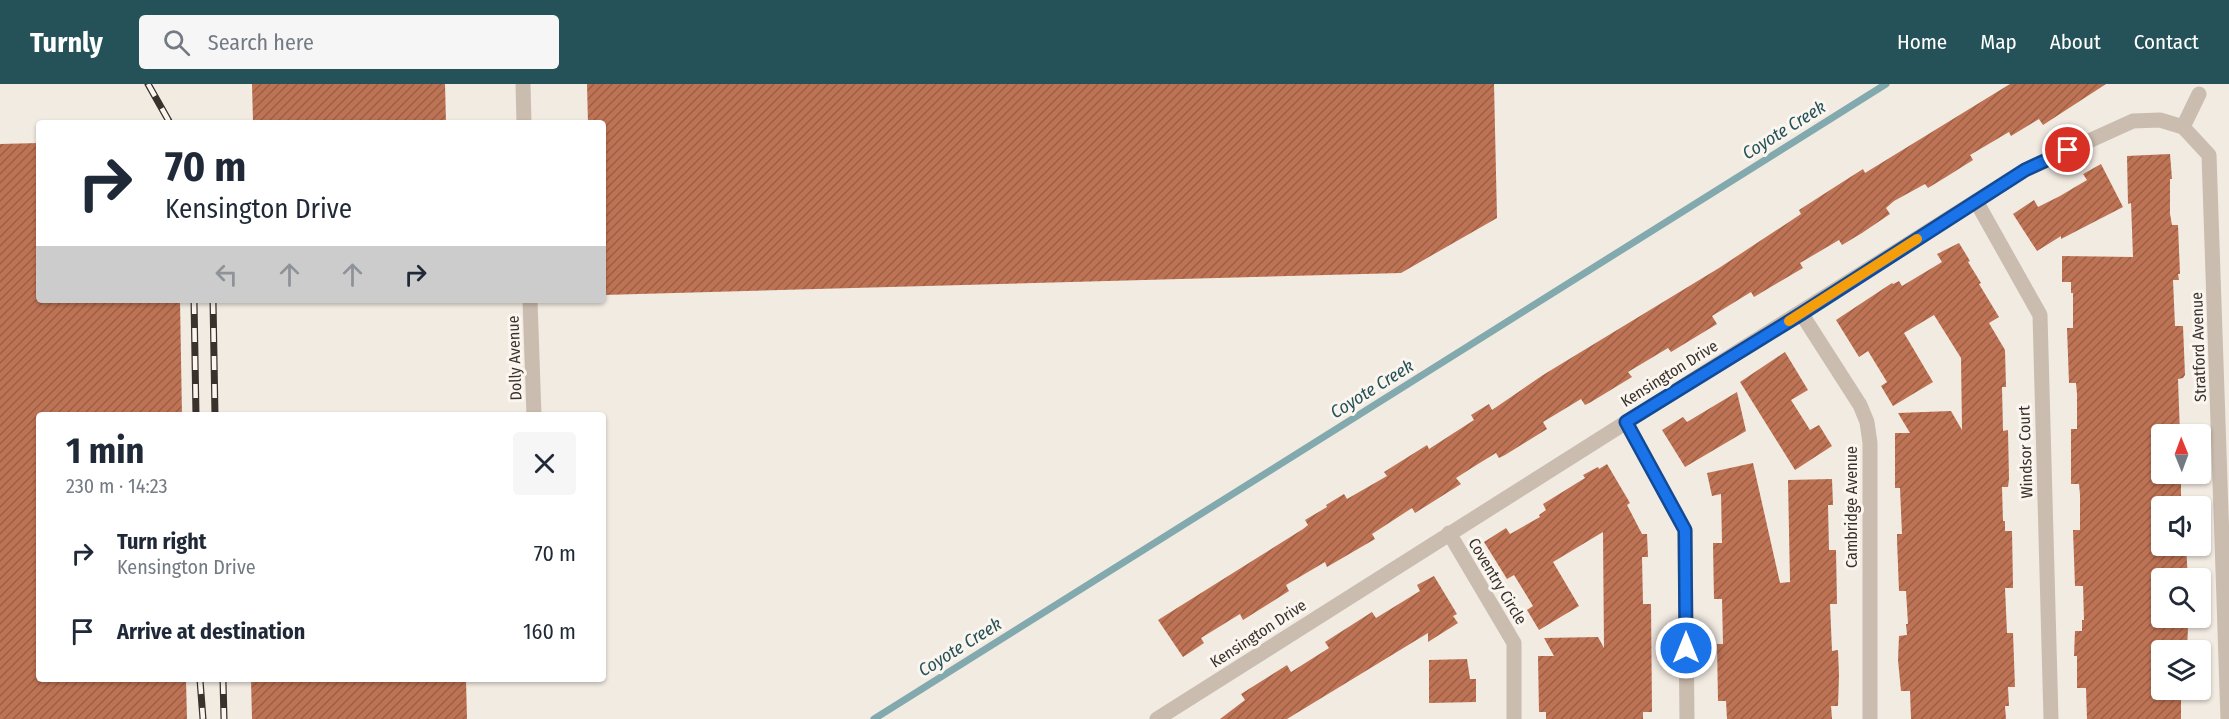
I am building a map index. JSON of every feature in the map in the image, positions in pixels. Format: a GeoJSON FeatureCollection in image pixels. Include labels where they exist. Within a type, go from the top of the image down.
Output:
{"type":"FeatureCollection","features":[{"type":"Feature","properties":{"kind":"street"},"geometry":{"type":"LineString","coordinates":[[523,84],[524,120]]}},
{"type":"Feature","properties":{"kind":"street"},"geometry":{"type":"LineString","coordinates":[[2183,127],[2199,94]]}},
{"type":"Feature","properties":{"kind":"street","name":"Kensington Drive"},"geometry":{"type":"LineString","coordinates":[[1157,719],[1449,533],[1801,314],[2025,170],[2133,121],[2160,120],[2183,127]]}},
{"type":"Feature","properties":{"kind":"street","name":"Stratford Avenue"},"geometry":{"type":"LineString","coordinates":[[2183,127],[2209,154],[2226,550],[2228,719]]}},
{"type":"Feature","properties":{"kind":"street","name":"Windsor Court"},"geometry":{"type":"LineString","coordinates":[[1976,201],[2040,315],[2051,719]]}},
{"type":"Feature","properties":{"kind":"street","name":"Dolly Avenue"},"geometry":{"type":"LineString","coordinates":[[530,303],[534,412]]}},
{"type":"Feature","properties":{"kind":"street","name":"Cambridge Avenue"},"geometry":{"type":"LineString","coordinates":[[1801,314],[1860,405],[1867,422],[1870,443],[1870,719]]}},
{"type":"Feature","properties":{"kind":"street"},"geometry":{"type":"LineString","coordinates":[[1626,422],[1685,530],[1687,719]]}},
{"type":"Feature","properties":{"kind":"street","name":"Coventry Circle"},"geometry":{"type":"LineString","coordinates":[[1449,533],[1514,643],[1514,719]]}},
{"type":"Feature","properties":{"kind":"building"},"geometry":{"type":"Polygon","coordinates":[[[252,84],[445,84],[446,120],[253,120],[252,84]]]}},
{"type":"Feature","properties":{"kind":"building"},"geometry":{"type":"Polygon","coordinates":[[[587,84],[1494,84],[1497,218],[1401,273],[606,295],[606,120],[588,120],[587,84]]]}},
{"type":"Feature","properties":{"kind":"building"},"geometry":{"type":"Polygon","coordinates":[[[2010,84],[2106,84],[2043,125],[2039,119],[2011,136],[2009,132],[1970,155],[1973,160],[1928,188],[1925,184],[1894,201],[1886,208],[1890,214],[1862,233],[1842,245],[1839,240],[1800,263],[1803,268],[1754,297],[1751,292],[1712,316],[1717,324],[1671,352],[1668,348],[1628,372],[1632,377],[1591,402],[1585,405],[1581,399],[1543,422],[1547,429],[1505,455],[1499,458],[1496,453],[1478,464],[1456,478],[1461,484],[1415,513],[1412,508],[1372,534],[1375,539],[1327,567],[1325,562],[1286,585],[1289,591],[1243,620],[1240,614],[1201,638],[1204,643],[1183,657],[1158,620],[1303,529],[1308,525],[1305,520],[1327,507],[1326,505],[1344,494],[1347,499],[1387,476],[1384,472],[1427,445],[1429,449],[1474,420],[1471,415],[1489,404],[1492,410],[1543,375],[1719,268],[1801,214],[1799,210],[1863,169],[1865,173],[2010,84]]]}},
{"type":"Feature","properties":{"kind":"building"},"geometry":{"type":"Polygon","coordinates":[[[36,143],[36,303],[180,303],[182,412],[36,412],[36,682],[186,682],[187,719],[0,719],[0,144],[36,143]]]}},
{"type":"Feature","properties":{"kind":"building"},"geometry":{"type":"Polygon","coordinates":[[[2170,154],[2172,179],[2170,179],[2170,214],[2172,225],[2178,225],[2180,274],[2178,274],[2179,280],[2173,280],[2175,326],[2183,326],[2185,375],[2178,379],[2180,424],[2151,424],[2151,484],[2181,484],[2181,496],[2151,496],[2151,556],[2187,556],[2187,568],[2151,568],[2151,628],[2188,628],[2187,640],[2151,640],[2151,700],[2181,700],[2181,719],[2087,719],[2086,688],[2077,688],[2077,656],[2074,656],[2075,631],[2082,631],[2082,620],[2084,620],[2083,586],[2075,586],[2073,530],[2080,530],[2079,484],[2071,484],[2071,429],[2077,429],[2077,394],[2076,383],[2069,383],[2067,328],[2073,328],[2073,293],[2071,293],[2071,282],[2062,282],[2062,256],[2133,257],[2131,203],[2128,204],[2127,156],[2170,154]]]}},
{"type":"Feature","properties":{"kind":"building"},"geometry":{"type":"Polygon","coordinates":[[[2101,164],[2123,207],[2061,239],[2061,236],[2037,251],[2013,214],[2034,200],[2038,207],[2060,196],[2087,180],[2083,174],[2101,164]]]}},
{"type":"Feature","properties":{"kind":"building"},"geometry":{"type":"Polygon","coordinates":[[[1959,243],[1981,283],[1979,284],[1999,317],[1989,323],[2005,350],[2006,387],[2002,387],[2003,431],[2008,430],[2009,479],[2008,487],[2002,487],[2003,521],[2005,521],[2005,531],[2012,531],[2013,588],[2005,588],[2007,633],[2013,633],[2015,687],[2008,687],[2009,706],[2005,706],[2006,719],[1911,719],[1910,691],[1901,691],[1898,660],[1899,636],[1907,635],[1906,624],[1908,624],[1906,591],[1899,591],[1897,534],[1902,534],[1900,488],[1895,488],[1895,433],[1910,433],[1898,413],[1951,411],[1962,430],[1961,358],[1934,315],[1904,333],[1933,382],[1893,406],[1881,386],[1887,382],[1868,351],[1859,357],[1836,320],[1892,283],[1899,281],[1902,286],[1942,262],[1937,254],[1959,243]]]}},
{"type":"Feature","properties":{"kind":"building"},"geometry":{"type":"Polygon","coordinates":[[[1785,352],[1808,390],[1791,400],[1810,430],[1819,425],[1832,446],[1795,470],[1740,382],[1785,352]]]}},
{"type":"Feature","properties":{"kind":"building"},"geometry":{"type":"Polygon","coordinates":[[[1737,392],[1746,431],[1685,467],[1662,430],[1683,417],[1687,422],[1737,392]]]}},
{"type":"Feature","properties":{"kind":"building"},"geometry":{"type":"Polygon","coordinates":[[[1753,463],[1780,583],[1790,582],[1788,480],[1832,479],[1833,505],[1828,505],[1829,550],[1836,550],[1837,604],[1830,604],[1832,651],[1838,650],[1839,675],[1838,706],[1831,706],[1832,719],[1727,719],[1726,701],[1718,701],[1717,644],[1723,644],[1722,599],[1714,599],[1713,543],[1722,543],[1721,494],[1712,496],[1707,473],[1753,463]]]}},
{"type":"Feature","properties":{"kind":"building"},"geometry":{"type":"Polygon","coordinates":[[[1607,464],[1630,503],[1627,505],[1642,534],[1647,534],[1648,557],[1642,557],[1643,604],[1651,604],[1652,712],[1643,712],[1643,719],[1546,719],[1546,712],[1539,712],[1538,656],[1554,656],[1544,638],[1598,637],[1604,648],[1603,532],[1553,562],[1579,606],[1539,630],[1527,610],[1533,606],[1514,575],[1507,579],[1484,542],[1506,528],[1510,534],[1540,517],[1539,515],[1546,510],[1543,504],[1585,478],[1583,475],[1607,464]]]}},
{"type":"Feature","properties":{"kind":"building"},"geometry":{"type":"Polygon","coordinates":[[[1434,576],[1457,614],[1453,616],[1458,623],[1428,642],[1428,633],[1287,719],[1220,719],[1245,700],[1241,694],[1287,665],[1291,672],[1329,648],[1325,642],[1372,612],[1376,618],[1420,591],[1417,585],[1434,576]]]}},
{"type":"Feature","properties":{"kind":"building"},"geometry":{"type":"Polygon","coordinates":[[[1467,659],[1470,679],[1476,679],[1476,702],[1429,703],[1429,660],[1467,659]]]}},
{"type":"Feature","properties":{"kind":"building"},"geometry":{"type":"Polygon","coordinates":[[[251,682],[466,682],[467,719],[252,719],[251,682]]]}},
{"type":"Feature","properties":{"kind":"waterway","name":"Coyote Creek"},"geometry":{"type":"LineString","coordinates":[[874,719],[1886,84]]}},
{"type":"Feature","properties":{"kind":"railway"},"geometry":{"type":"LineString","coordinates":[[148,84],[168,120]]}},
{"type":"Feature","properties":{"kind":"railway"},"geometry":{"type":"LineString","coordinates":[[194,303],[196,412]]}},
{"type":"Feature","properties":{"kind":"railway"},"geometry":{"type":"LineString","coordinates":[[213,303],[215,412]]}},
{"type":"Feature","properties":{"kind":"railway"},"geometry":{"type":"LineString","coordinates":[[200,682],[203,719]]}},
{"type":"Feature","properties":{"kind":"railway"},"geometry":{"type":"LineString","coordinates":[[223,682],[224,719]]}},
{"type":"Feature","properties":{"kind":"slow traffic"},"geometry":{"type":"LineString","coordinates":[[1789,321],[1917,239]]}},
{"type":"Feature","properties":{"kind":"route"},"geometry":{"type":"LineString","coordinates":[[1686,648],[1685,530],[1626,422],[1801,314],[2025,170],[2068,150]]}}]}
